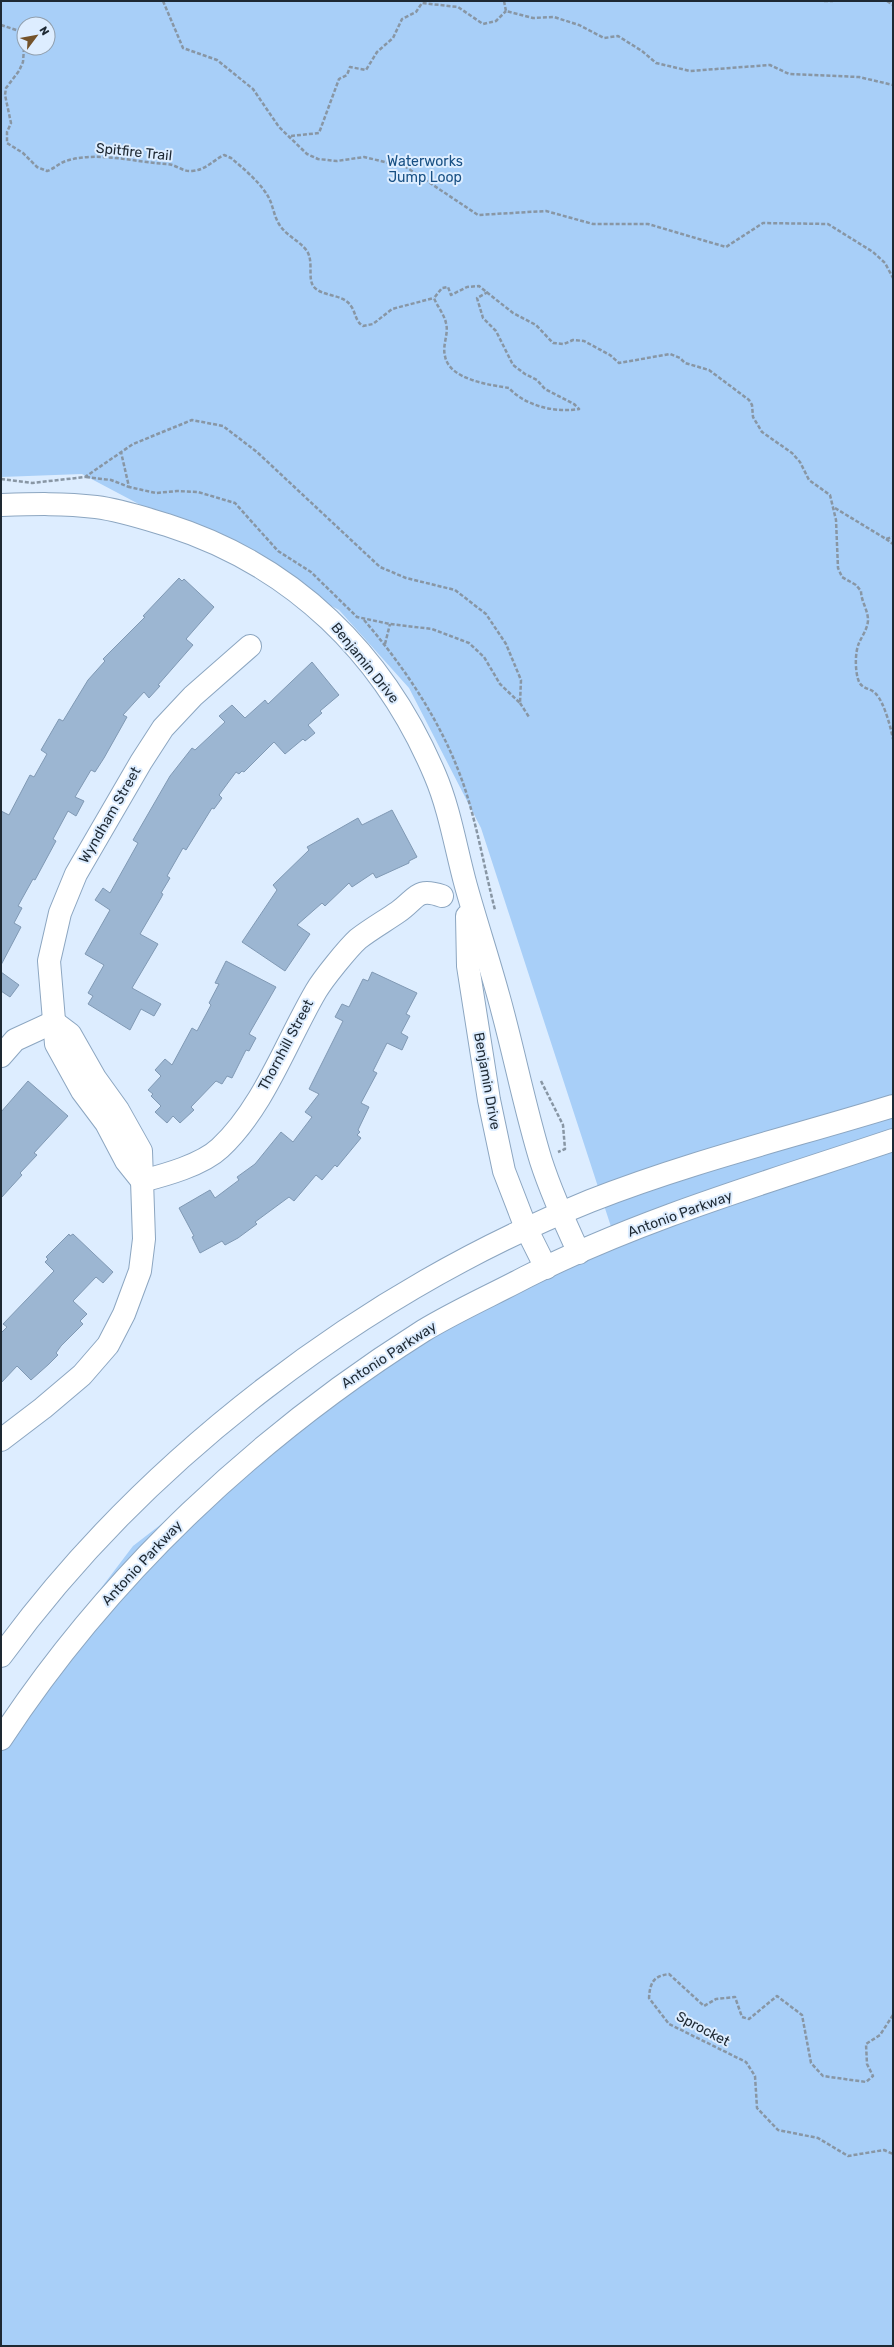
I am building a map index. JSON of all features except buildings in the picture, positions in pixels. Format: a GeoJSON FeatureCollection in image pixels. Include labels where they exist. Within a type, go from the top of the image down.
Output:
{"type":"FeatureCollection","features":[{"type":"Feature","properties":{"kind":"main road","name":"Benjamin Drive"},"geometry":{"type":"LineString","coordinates":[[1,505],[56,503],[98,507],[184,530],[248,558],[311,602],[345,635],[380,676],[403,709],[436,778],[503,1011],[541,1161],[561,1214],[579,1253]]}},
{"type":"Feature","properties":{"kind":"main road","name":"Wyndham Street"},"geometry":{"type":"LineString","coordinates":[[54,1022],[49,961],[60,913],[76,874],[163,728],[193,696],[250,646]]}},
{"type":"Feature","properties":{"kind":"main road","name":"Benjamin Drive"},"geometry":{"type":"LineString","coordinates":[[466,885],[468,966],[489,1100],[504,1171],[526,1228],[546,1268]]}},
{"type":"Feature","properties":{"kind":"main road","name":"Thornhill Street"},"geometry":{"type":"LineString","coordinates":[[142,1181],[180,1171],[219,1149],[244,1119],[278,1066],[316,990],[357,940],[404,907],[416,911],[434,906],[442,896],[466,885]]}},
{"type":"Feature","properties":{"kind":"main road"},"geometry":{"type":"LineString","coordinates":[[1,1056],[15,1040],[54,1022],[70,1034],[95,1078],[126,1124],[141,1151],[144,1239],[140,1271],[124,1314],[108,1345],[82,1374],[43,1408],[1,1440]]}},
{"type":"Feature","properties":{"kind":"main road"},"geometry":{"type":"LineString","coordinates":[[1,1656],[71,1569],[133,1503],[209,1434],[296,1364],[370,1314],[457,1263],[526,1228],[631,1186],[702,1161],[816,1130],[893,1106]]}},
{"type":"Feature","properties":{"kind":"main road","name":"Antonio Parkway"},"geometry":{"type":"LineString","coordinates":[[1,1739],[53,1666],[109,1597],[157,1545],[221,1484],[320,1401],[386,1356],[426,1330],[546,1268],[579,1253],[679,1212],[893,1140]]}},
{"type":"Feature","properties":{"kind":"path"},"geometry":{"type":"LineString","coordinates":[[163,1],[184,48],[217,60],[253,89],[279,127],[307,154],[318,159],[337,160],[364,156],[406,167],[478,215],[546,211],[593,224],[648,224],[726,248],[763,223],[828,224],[873,252],[885,263],[893,278]]}},
{"type":"Feature","properties":{"kind":"path"},"geometry":{"type":"LineString","coordinates":[[504,1],[506,11]]}},
{"type":"Feature","properties":{"kind":"path"},"geometry":{"type":"LineString","coordinates":[[824,1],[833,1]]}},
{"type":"Feature","properties":{"kind":"path"},"geometry":{"type":"LineString","coordinates":[[887,1],[893,5]]}},
{"type":"Feature","properties":{"kind":"path"},"geometry":{"type":"LineString","coordinates":[[290,136],[319,133],[339,79],[347,75],[350,68],[366,70],[377,52],[393,38],[402,19],[416,12],[422,3],[458,7],[483,24],[496,21],[506,11]]}},
{"type":"Feature","properties":{"kind":"path"},"geometry":{"type":"LineString","coordinates":[[506,11],[533,18],[554,17],[579,25],[604,38],[618,36],[642,51],[656,63],[690,71],[770,65],[789,74],[859,77],[893,85]]}},
{"type":"Feature","properties":{"kind":"path","name":"Spitfire Trail"},"geometry":{"type":"LineString","coordinates":[[1,25],[16,30]]}},
{"type":"Feature","properties":{"kind":"path","name":"Spitfire Trail"},"geometry":{"type":"LineString","coordinates":[[23,56],[21,66],[6,88],[5,95],[11,123],[6,138],[7,143],[23,153],[37,167],[47,171],[66,161],[106,156],[133,162],[170,164],[185,171],[193,171],[207,168],[214,160],[224,156],[231,158],[269,198],[279,224],[288,235],[307,252],[311,260],[311,281],[314,287],[331,297],[344,300],[351,306],[360,324],[363,326],[373,324],[392,309],[434,298],[442,288],[448,288],[451,295],[473,285],[479,286],[513,313],[536,325],[553,343],[564,344],[573,340],[584,341],[610,355],[619,363],[670,354],[680,358],[684,364],[709,370],[749,400],[755,422],[762,432],[792,453],[800,462],[809,480],[830,495],[834,507],[838,568],[842,577],[856,585],[861,590],[861,597],[868,618],[856,650],[858,680],[864,688],[875,693],[881,701],[892,730],[893,739]]}},
{"type":"Feature","properties":{"kind":"path"},"geometry":{"type":"LineString","coordinates":[[434,298],[446,323],[444,342],[445,357],[449,366],[474,382],[482,381],[490,386],[509,388],[515,395],[541,407],[557,411],[579,409],[574,404],[545,389],[537,380],[524,374],[513,365],[502,341],[484,318],[480,310],[477,298],[488,292]]}},
{"type":"Feature","properties":{"kind":"path"},"geometry":{"type":"LineString","coordinates":[[85,476],[133,444],[192,420],[223,426],[257,452],[380,567],[406,578],[454,590],[486,614],[506,644],[521,680],[520,703]]}},
{"type":"Feature","properties":{"kind":"path"},"geometry":{"type":"LineString","coordinates":[[121,452],[129,486]]}},
{"type":"Feature","properties":{"kind":"path"},"geometry":{"type":"LineString","coordinates":[[1,479],[32,483],[85,476],[106,479],[156,493],[177,491],[198,492],[235,504],[278,551],[311,572],[357,617],[390,624],[432,629],[469,643],[484,657],[500,684],[520,703],[529,717]]}},
{"type":"Feature","properties":{"kind":"path"},"geometry":{"type":"LineString","coordinates":[[834,507],[893,544]]}},
{"type":"Feature","properties":{"kind":"path"},"geometry":{"type":"LineString","coordinates":[[886,539],[893,537]]}},
{"type":"Feature","properties":{"kind":"path"},"geometry":{"type":"LineString","coordinates":[[385,644],[390,624]]}},
{"type":"Feature","properties":{"kind":"path","name":"Sprocket"},"geometry":{"type":"LineString","coordinates":[[893,2015],[880,2035],[866,2044],[867,2064],[873,2076],[866,2082],[824,2076],[811,2063],[802,2015],[777,1996],[749,2019],[742,2016],[735,1997],[716,1998],[704,2006],[669,1974],[658,1975],[650,1984],[649,1998],[669,2024],[746,2062],[754,2076],[757,2108],[778,2130],[818,2138],[848,2156],[884,2150],[893,2154]]}},
{"type":"Feature","properties":{"kind":"green space","name":"Waterworks Jump Loop"},"geometry":{"type":"Polygon","coordinates":[[[1,1],[893,1],[893,2346],[1,2346],[1,1720],[133,1546],[420,1324],[616,1242],[481,828],[409,688],[339,610],[82,474],[1,477],[1,1]]]}}]}
